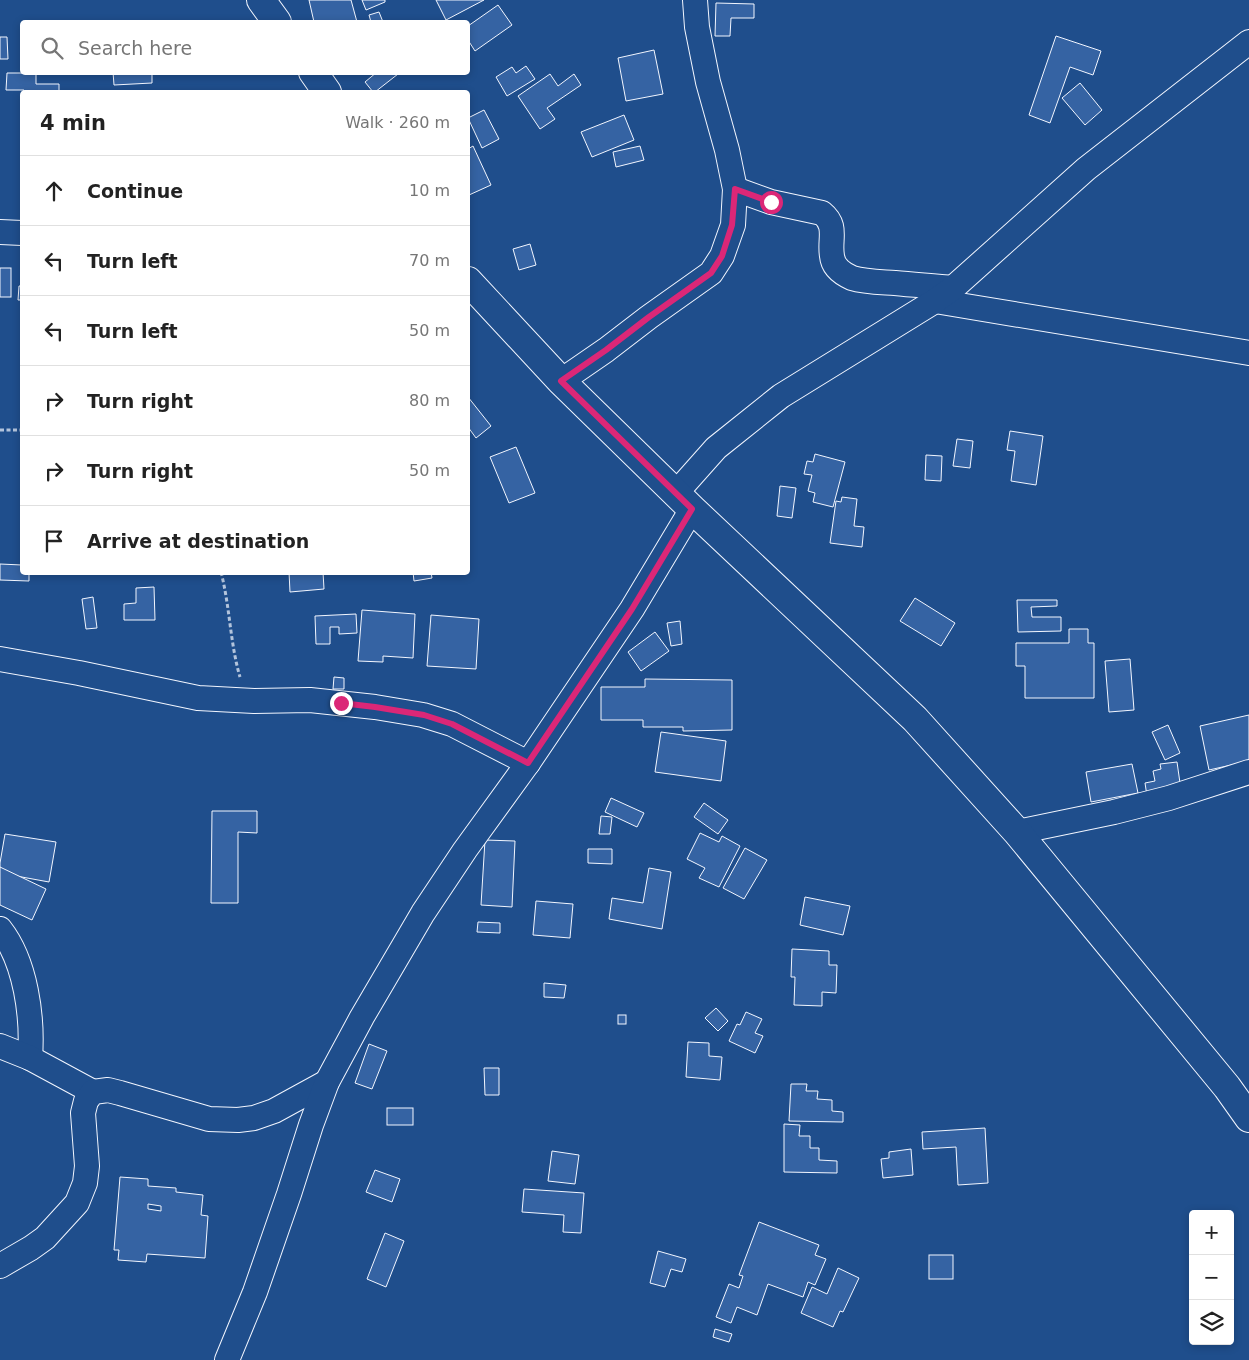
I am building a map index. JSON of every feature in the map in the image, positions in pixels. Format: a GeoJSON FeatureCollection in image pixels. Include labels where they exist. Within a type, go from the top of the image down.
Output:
{"type":"FeatureCollection","features":[{"type":"Feature","properties":{"kind":"street"},"geometry":{"type":"LineString","coordinates":[[261,0],[276,20]]}},
{"type":"Feature","properties":{"kind":"street"},"geometry":{"type":"LineString","coordinates":[[561,381],[711,273],[722,256],[732,225],[735,189],[727,150],[708,82],[697,28],[695,0]]}},
{"type":"Feature","properties":{"kind":"street"},"geometry":{"type":"LineString","coordinates":[[227,1360],[255,1292],[327,1082],[362,1017],[424,913],[465,850],[528,763],[632,609],[684,501],[716,448],[781,396],[944,295],[1086,168],[1249,42]]}},
{"type":"Feature","properties":{"kind":"street"},"geometry":{"type":"LineString","coordinates":[[315,75],[326,90]]}},
{"type":"Feature","properties":{"kind":"street"},"geometry":{"type":"LineString","coordinates":[[735,189],[771,202],[822,213],[831,224],[832,258],[839,270],[850,277],[944,295],[1091,328],[1249,353]]}},
{"type":"Feature","properties":{"kind":"street"},"geometry":{"type":"LineString","coordinates":[[0,232],[20,233]]}},
{"type":"Feature","properties":{"kind":"street"},"geometry":{"type":"LineString","coordinates":[[470,283],[561,381],[684,501],[915,719],[1017,832],[1227,1087],[1249,1118]]}},
{"type":"Feature","properties":{"kind":"street"},"geometry":{"type":"LineString","coordinates":[[0,659],[79,673],[198,698],[254,701],[310,700],[375,707],[424,715],[452,724],[528,763]]}},
{"type":"Feature","properties":{"kind":"street"},"geometry":{"type":"LineString","coordinates":[[1017,832],[1114,812],[1169,798],[1249,772]]}},
{"type":"Feature","properties":{"kind":"street"},"geometry":{"type":"LineString","coordinates":[[0,929],[23,976],[32,1039],[30,1058]]}},
{"type":"Feature","properties":{"kind":"street"},"geometry":{"type":"LineString","coordinates":[[0,1046],[30,1058],[94,1092],[108,1090],[209,1119],[238,1120],[254,1118],[274,1111],[327,1082]]}},
{"type":"Feature","properties":{"kind":"street"},"geometry":{"type":"LineString","coordinates":[[0,1266],[46,1238],[77,1203],[85,1183],[87,1166],[83,1113],[86,1101],[94,1092]]}},
{"type":"Feature","properties":{"kind":"path"},"geometry":{"type":"LineString","coordinates":[[0,430],[20,430]]}},
{"type":"Feature","properties":{"kind":"path"},"geometry":{"type":"LineString","coordinates":[[222,575],[236,662],[242,681],[254,701]]}},
{"type":"Feature","properties":{"kind":"building"},"geometry":{"type":"Polygon","coordinates":[[[309,0],[351,0],[356,20],[314,20],[309,0]]]}},
{"type":"Feature","properties":{"kind":"building"},"geometry":{"type":"Polygon","coordinates":[[[362,0],[385,0],[385,2],[366,10],[362,0]]]}},
{"type":"Feature","properties":{"kind":"building"},"geometry":{"type":"Polygon","coordinates":[[[436,0],[484,0],[446,20],[436,0]]]}},
{"type":"Feature","properties":{"kind":"building"},"geometry":{"type":"Polygon","coordinates":[[[716,3],[754,4],[754,18],[731,18],[730,36],[715,36],[716,3]]]}},
{"type":"Feature","properties":{"kind":"building"},"geometry":{"type":"Polygon","coordinates":[[[498,5],[512,25],[475,51],[470,43],[470,25],[498,5]]]}},
{"type":"Feature","properties":{"kind":"building"},"geometry":{"type":"Polygon","coordinates":[[[379,12],[382,20],[370,20],[369,15],[379,12]]]}},
{"type":"Feature","properties":{"kind":"building"},"geometry":{"type":"Polygon","coordinates":[[[1056,36],[1101,51],[1093,75],[1070,67],[1050,123],[1029,115],[1056,36]]]}},
{"type":"Feature","properties":{"kind":"building"},"geometry":{"type":"Polygon","coordinates":[[[0,37],[7,37],[8,59],[0,59],[0,37]]]}},
{"type":"Feature","properties":{"kind":"building"},"geometry":{"type":"Polygon","coordinates":[[[654,50],[663,94],[626,101],[618,58],[654,50]]]}},
{"type":"Feature","properties":{"kind":"building"},"geometry":{"type":"Polygon","coordinates":[[[526,66],[535,79],[507,96],[496,77],[512,67],[516,73],[526,66]]]}},
{"type":"Feature","properties":{"kind":"building"},"geometry":{"type":"Polygon","coordinates":[[[7,73],[36,75],[36,84],[59,84],[59,90],[6,90],[7,73]]]}},
{"type":"Feature","properties":{"kind":"building"},"geometry":{"type":"Polygon","coordinates":[[[550,74],[558,86],[574,74],[581,85],[547,108],[555,119],[540,129],[518,96],[550,74]]]}},
{"type":"Feature","properties":{"kind":"building"},"geometry":{"type":"Polygon","coordinates":[[[113,75],[152,75],[152,83],[114,85],[113,75]]]}},
{"type":"Feature","properties":{"kind":"building"},"geometry":{"type":"Polygon","coordinates":[[[373,75],[397,75],[378,90],[371,90],[365,82],[373,75]]]}},
{"type":"Feature","properties":{"kind":"building"},"geometry":{"type":"Polygon","coordinates":[[[1080,83],[1102,110],[1085,125],[1062,98],[1080,83]]]}},
{"type":"Feature","properties":{"kind":"building"},"geometry":{"type":"Polygon","coordinates":[[[484,110],[499,139],[482,148],[470,122],[470,117],[484,110]]]}},
{"type":"Feature","properties":{"kind":"building"},"geometry":{"type":"Polygon","coordinates":[[[624,115],[634,140],[592,157],[581,132],[624,115]]]}},
{"type":"Feature","properties":{"kind":"building"},"geometry":{"type":"Polygon","coordinates":[[[473,146],[491,185],[470,195],[470,148],[473,146]]]}},
{"type":"Feature","properties":{"kind":"building"},"geometry":{"type":"Polygon","coordinates":[[[640,146],[644,160],[616,167],[613,152],[640,146]]]}},
{"type":"Feature","properties":{"kind":"building"},"geometry":{"type":"Polygon","coordinates":[[[530,244],[536,265],[519,270],[513,249],[530,244]]]}},
{"type":"Feature","properties":{"kind":"building"},"geometry":{"type":"Polygon","coordinates":[[[0,268],[11,268],[11,297],[0,297],[0,268]]]}},
{"type":"Feature","properties":{"kind":"building"},"geometry":{"type":"Polygon","coordinates":[[[19,286],[20,286],[20,300],[18,300],[19,286]]]}},
{"type":"Feature","properties":{"kind":"building"},"geometry":{"type":"Polygon","coordinates":[[[470,400],[491,426],[476,438],[470,430],[470,400]]]}},
{"type":"Feature","properties":{"kind":"building"},"geometry":{"type":"Polygon","coordinates":[[[1010,431],[1043,436],[1036,485],[1011,481],[1015,451],[1007,450],[1010,431]]]}},
{"type":"Feature","properties":{"kind":"building"},"geometry":{"type":"Polygon","coordinates":[[[957,439],[973,441],[970,468],[953,466],[957,439]]]}},
{"type":"Feature","properties":{"kind":"building"},"geometry":{"type":"Polygon","coordinates":[[[516,447],[535,493],[509,503],[490,457],[516,447]]]}},
{"type":"Feature","properties":{"kind":"building"},"geometry":{"type":"Polygon","coordinates":[[[815,454],[845,462],[833,507],[813,502],[815,493],[808,491],[812,475],[804,474],[807,461],[813,462],[815,454]]]}},
{"type":"Feature","properties":{"kind":"building"},"geometry":{"type":"Polygon","coordinates":[[[926,455],[942,456],[941,481],[925,480],[926,455]]]}},
{"type":"Feature","properties":{"kind":"building"},"geometry":{"type":"Polygon","coordinates":[[[780,486],[796,488],[792,518],[777,516],[780,486]]]}},
{"type":"Feature","properties":{"kind":"building"},"geometry":{"type":"Polygon","coordinates":[[[842,497],[857,499],[854,526],[864,527],[862,547],[830,543],[836,501],[841,502],[842,497]]]}},
{"type":"Feature","properties":{"kind":"building"},"geometry":{"type":"Polygon","coordinates":[[[0,564],[20,565],[20,575],[29,575],[29,581],[0,580],[0,564]]]}},
{"type":"Feature","properties":{"kind":"building"},"geometry":{"type":"Polygon","coordinates":[[[289,575],[323,575],[324,589],[290,592],[289,575]]]}},
{"type":"Feature","properties":{"kind":"building"},"geometry":{"type":"Polygon","coordinates":[[[413,575],[432,575],[432,578],[414,581],[413,575]]]}},
{"type":"Feature","properties":{"kind":"building"},"geometry":{"type":"Polygon","coordinates":[[[154,587],[155,620],[124,620],[124,604],[136,603],[136,588],[154,587]]]}},
{"type":"Feature","properties":{"kind":"building"},"geometry":{"type":"Polygon","coordinates":[[[93,597],[97,628],[86,629],[82,599],[93,597]]]}},
{"type":"Feature","properties":{"kind":"building"},"geometry":{"type":"Polygon","coordinates":[[[915,598],[955,623],[941,646],[900,621],[915,598]]]}},
{"type":"Feature","properties":{"kind":"building"},"geometry":{"type":"Polygon","coordinates":[[[1017,600],[1057,600],[1057,606],[1031,607],[1032,617],[1061,617],[1061,631],[1018,632],[1017,600]]]}},
{"type":"Feature","properties":{"kind":"building"},"geometry":{"type":"Polygon","coordinates":[[[362,610],[415,614],[413,658],[383,656],[383,662],[358,661],[362,610]]]}},
{"type":"Feature","properties":{"kind":"building"},"geometry":{"type":"Polygon","coordinates":[[[356,614],[357,633],[339,634],[339,627],[330,627],[330,644],[316,644],[315,616],[356,614]]]}},
{"type":"Feature","properties":{"kind":"building"},"geometry":{"type":"Polygon","coordinates":[[[431,615],[479,619],[476,669],[427,666],[431,615]]]}},
{"type":"Feature","properties":{"kind":"building"},"geometry":{"type":"Polygon","coordinates":[[[680,621],[682,644],[671,646],[667,623],[680,621]]]}},
{"type":"Feature","properties":{"kind":"building"},"geometry":{"type":"Polygon","coordinates":[[[1069,629],[1088,629],[1088,643],[1094,643],[1094,698],[1025,698],[1025,666],[1016,666],[1016,643],[1069,643],[1069,629]]]}},
{"type":"Feature","properties":{"kind":"building"},"geometry":{"type":"Polygon","coordinates":[[[655,632],[669,651],[641,671],[628,652],[655,632]]]}},
{"type":"Feature","properties":{"kind":"building"},"geometry":{"type":"Polygon","coordinates":[[[1130,659],[1134,710],[1109,712],[1105,661],[1130,659]]]}},
{"type":"Feature","properties":{"kind":"building"},"geometry":{"type":"Polygon","coordinates":[[[334,677],[344,678],[344,689],[333,689],[334,677]]]}},
{"type":"Feature","properties":{"kind":"building"},"geometry":{"type":"Polygon","coordinates":[[[645,679],[732,680],[732,730],[683,731],[683,727],[643,727],[643,720],[601,720],[601,687],[645,687],[645,679]]]}},
{"type":"Feature","properties":{"kind":"building"},"geometry":{"type":"Polygon","coordinates":[[[1249,715],[1249,761],[1209,770],[1200,726],[1249,715]]]}},
{"type":"Feature","properties":{"kind":"building"},"geometry":{"type":"Polygon","coordinates":[[[1168,725],[1180,753],[1165,760],[1152,732],[1168,725]]]}},
{"type":"Feature","properties":{"kind":"building"},"geometry":{"type":"Polygon","coordinates":[[[661,732],[726,741],[721,781],[655,772],[661,732]]]}},
{"type":"Feature","properties":{"kind":"building"},"geometry":{"type":"Polygon","coordinates":[[[1177,762],[1181,790],[1147,796],[1145,783],[1155,781],[1153,771],[1161,769],[1160,764],[1177,762]]]}},
{"type":"Feature","properties":{"kind":"building"},"geometry":{"type":"Polygon","coordinates":[[[1132,764],[1138,793],[1091,802],[1086,772],[1132,764]]]}},
{"type":"Feature","properties":{"kind":"building"},"geometry":{"type":"Polygon","coordinates":[[[611,798],[644,813],[637,827],[605,812],[611,798]]]}},
{"type":"Feature","properties":{"kind":"building"},"geometry":{"type":"Polygon","coordinates":[[[704,803],[728,820],[718,834],[694,817],[704,803]]]}},
{"type":"Feature","properties":{"kind":"building"},"geometry":{"type":"Polygon","coordinates":[[[212,811],[257,811],[257,833],[238,832],[238,903],[211,903],[212,811]]]}},
{"type":"Feature","properties":{"kind":"building"},"geometry":{"type":"Polygon","coordinates":[[[601,816],[612,817],[610,834],[599,834],[601,816]]]}},
{"type":"Feature","properties":{"kind":"building"},"geometry":{"type":"Polygon","coordinates":[[[700,833],[719,842],[722,836],[740,846],[719,887],[699,878],[705,868],[687,859],[700,833]]]}},
{"type":"Feature","properties":{"kind":"building"},"geometry":{"type":"Polygon","coordinates":[[[5,834],[56,842],[49,882],[0,873],[5,834]]]}},
{"type":"Feature","properties":{"kind":"building"},"geometry":{"type":"Polygon","coordinates":[[[485,840],[515,841],[512,907],[481,905],[485,840]]]}},
{"type":"Feature","properties":{"kind":"building"},"geometry":{"type":"Polygon","coordinates":[[[745,848],[767,860],[744,899],[723,888],[745,848]]]}},
{"type":"Feature","properties":{"kind":"building"},"geometry":{"type":"Polygon","coordinates":[[[588,849],[612,849],[612,864],[588,863],[588,849]]]}},
{"type":"Feature","properties":{"kind":"building"},"geometry":{"type":"Polygon","coordinates":[[[0,867],[46,889],[32,920],[0,905],[0,867]]]}},
{"type":"Feature","properties":{"kind":"building"},"geometry":{"type":"Polygon","coordinates":[[[649,868],[671,872],[662,929],[609,919],[612,898],[643,903],[649,868]]]}},
{"type":"Feature","properties":{"kind":"building"},"geometry":{"type":"Polygon","coordinates":[[[805,897],[850,906],[843,935],[800,925],[805,897]]]}},
{"type":"Feature","properties":{"kind":"building"},"geometry":{"type":"Polygon","coordinates":[[[536,901],[573,904],[570,938],[533,935],[536,901]]]}},
{"type":"Feature","properties":{"kind":"building"},"geometry":{"type":"Polygon","coordinates":[[[478,922],[500,923],[500,933],[477,932],[478,922]]]}},
{"type":"Feature","properties":{"kind":"building"},"geometry":{"type":"Polygon","coordinates":[[[792,949],[829,951],[829,965],[837,965],[836,993],[822,992],[822,1006],[794,1005],[795,977],[791,977],[792,949]]]}},
{"type":"Feature","properties":{"kind":"building"},"geometry":{"type":"Polygon","coordinates":[[[544,983],[566,985],[564,998],[544,997],[544,983]]]}},
{"type":"Feature","properties":{"kind":"building"},"geometry":{"type":"Polygon","coordinates":[[[716,1008],[728,1021],[718,1031],[705,1018],[716,1008]]]}},
{"type":"Feature","properties":{"kind":"building"},"geometry":{"type":"Polygon","coordinates":[[[746,1012],[762,1019],[755,1033],[763,1036],[755,1053],[729,1041],[737,1024],[740,1025],[746,1012]]]}},
{"type":"Feature","properties":{"kind":"building"},"geometry":{"type":"Polygon","coordinates":[[[618,1015],[626,1015],[626,1024],[618,1024],[618,1015]]]}},
{"type":"Feature","properties":{"kind":"building"},"geometry":{"type":"Polygon","coordinates":[[[688,1042],[709,1043],[709,1056],[722,1057],[720,1080],[686,1077],[688,1042]]]}},
{"type":"Feature","properties":{"kind":"building"},"geometry":{"type":"Polygon","coordinates":[[[369,1044],[387,1051],[372,1089],[355,1083],[369,1044]]]}},
{"type":"Feature","properties":{"kind":"building"},"geometry":{"type":"Polygon","coordinates":[[[484,1068],[499,1068],[499,1095],[485,1095],[484,1068]]]}},
{"type":"Feature","properties":{"kind":"building"},"geometry":{"type":"Polygon","coordinates":[[[791,1084],[807,1084],[806,1091],[818,1091],[817,1099],[832,1100],[832,1111],[843,1112],[843,1122],[789,1121],[791,1084]]]}},
{"type":"Feature","properties":{"kind":"building"},"geometry":{"type":"Polygon","coordinates":[[[387,1108],[413,1108],[413,1125],[387,1125],[387,1108]]]}},
{"type":"Feature","properties":{"kind":"building"},"geometry":{"type":"Polygon","coordinates":[[[784,1124],[800,1125],[799,1136],[810,1136],[810,1148],[819,1148],[819,1160],[837,1161],[837,1173],[784,1172],[784,1124]]]}},
{"type":"Feature","properties":{"kind":"building"},"geometry":{"type":"Polygon","coordinates":[[[985,1128],[988,1183],[958,1185],[956,1147],[923,1149],[922,1132],[985,1128]]]}},
{"type":"Feature","properties":{"kind":"building"},"geometry":{"type":"Polygon","coordinates":[[[911,1149],[913,1175],[883,1178],[881,1159],[889,1158],[889,1152],[911,1149]]]}},
{"type":"Feature","properties":{"kind":"building"},"geometry":{"type":"Polygon","coordinates":[[[552,1151],[579,1155],[575,1184],[548,1181],[552,1151]]]}},
{"type":"Feature","properties":{"kind":"building"},"geometry":{"type":"Polygon","coordinates":[[[375,1170],[400,1179],[392,1202],[366,1192],[375,1170]]]}},
{"type":"Feature","properties":{"kind":"building"},"geometry":{"type":"Polygon","coordinates":[[[120,1177],[148,1179],[148,1186],[176,1188],[176,1192],[203,1195],[201,1215],[208,1216],[205,1258],[147,1254],[146,1262],[118,1260],[119,1250],[114,1250],[120,1177]],[[148,1204],[148,1209],[161,1211],[161,1206],[148,1204]]]}},
{"type":"Feature","properties":{"kind":"building"},"geometry":{"type":"Polygon","coordinates":[[[524,1189],[584,1193],[581,1233],[563,1232],[564,1215],[522,1212],[524,1189]]]}},
{"type":"Feature","properties":{"kind":"building"},"geometry":{"type":"Polygon","coordinates":[[[759,1222],[819,1245],[815,1255],[826,1259],[815,1285],[808,1282],[803,1297],[768,1284],[757,1315],[737,1307],[731,1323],[716,1317],[729,1284],[739,1288],[743,1276],[739,1275],[759,1222]]]}},
{"type":"Feature","properties":{"kind":"building"},"geometry":{"type":"Polygon","coordinates":[[[385,1233],[404,1241],[386,1287],[367,1279],[385,1233]]]}},
{"type":"Feature","properties":{"kind":"building"},"geometry":{"type":"Polygon","coordinates":[[[658,1251],[686,1259],[682,1272],[671,1269],[665,1287],[650,1283],[658,1251]]]}},
{"type":"Feature","properties":{"kind":"building"},"geometry":{"type":"Polygon","coordinates":[[[929,1255],[953,1255],[953,1279],[929,1279],[929,1255]]]}},
{"type":"Feature","properties":{"kind":"building"},"geometry":{"type":"Polygon","coordinates":[[[838,1268],[859,1278],[843,1312],[840,1311],[833,1327],[801,1313],[812,1287],[827,1294],[838,1268]]]}},
{"type":"Feature","properties":{"kind":"building"},"geometry":{"type":"Polygon","coordinates":[[[715,1329],[732,1334],[729,1342],[713,1337],[715,1329]]]}},
{"type":"Feature","properties":{"kind":"route"},"geometry":{"type":"LineString","coordinates":[[341,703],[424,715],[452,724],[528,763],[632,609],[692,509],[561,381],[711,273],[722,256],[732,225],[735,189],[771,202]]}}]}
